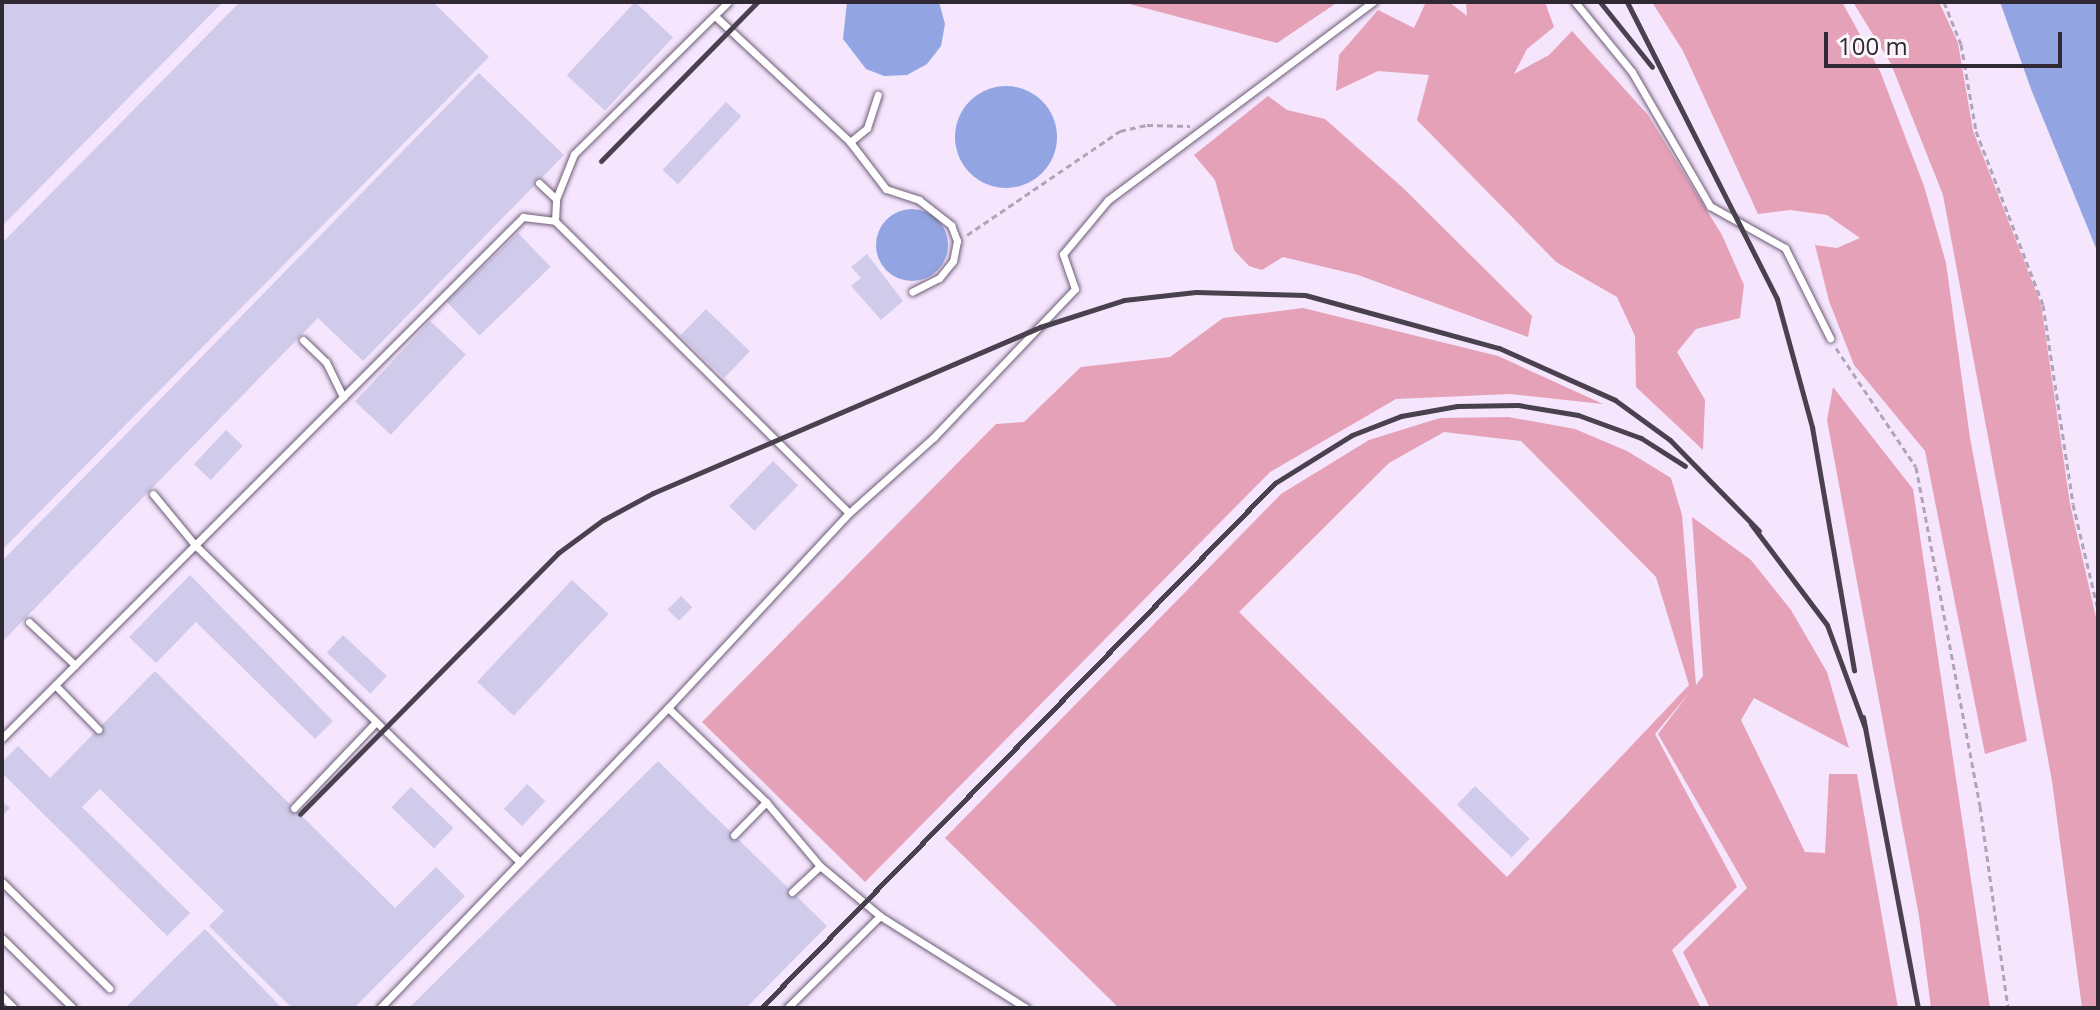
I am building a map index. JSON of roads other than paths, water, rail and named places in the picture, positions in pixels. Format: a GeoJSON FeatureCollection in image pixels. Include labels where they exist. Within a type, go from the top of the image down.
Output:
{"type":"FeatureCollection","features":[{"type":"Feature","properties":{"kind":"lane"},"geometry":{"type":"LineString","coordinates":[[555,221],[556,199],[574,154],[728,2]]}},
{"type":"Feature","properties":{"kind":"lane"},"geometry":{"type":"LineString","coordinates":[[380,1008],[668,708],[849,513],[933,438],[1075,289],[1063,254],[1108,200],[1373,2]]}},
{"type":"Feature","properties":{"kind":"lane"},"geometry":{"type":"LineString","coordinates":[[1575,2],[1632,72],[1710,206],[1785,248],[1801,271],[1830,338]]}},
{"type":"Feature","properties":{"kind":"lane"},"geometry":{"type":"LineString","coordinates":[[715,16],[850,142],[886,189],[941,213],[957,241],[946,270],[912,292]]}},
{"type":"Feature","properties":{"kind":"lane"},"geometry":{"type":"LineString","coordinates":[[850,142],[867,128],[878,95]]}},
{"type":"Feature","properties":{"kind":"lane"},"geometry":{"type":"LineString","coordinates":[[539,183],[556,199]]}},
{"type":"Feature","properties":{"kind":"lane"},"geometry":{"type":"LineString","coordinates":[[2,738],[523,217],[555,221],[849,513]]}},
{"type":"Feature","properties":{"kind":"lane"},"geometry":{"type":"LineString","coordinates":[[303,340],[326,362],[343,397]]}},
{"type":"Feature","properties":{"kind":"lane"},"geometry":{"type":"LineString","coordinates":[[153,494],[195,545],[520,862]]}},
{"type":"Feature","properties":{"kind":"lane"},"geometry":{"type":"LineString","coordinates":[[29,622],[75,665]]}},
{"type":"Feature","properties":{"kind":"lane"},"geometry":{"type":"LineString","coordinates":[[55,685],[98,729]]}},
{"type":"Feature","properties":{"kind":"lane"},"geometry":{"type":"LineString","coordinates":[[668,708],[766,802],[820,866],[880,916],[1026,1008]]}},
{"type":"Feature","properties":{"kind":"lane"},"geometry":{"type":"LineString","coordinates":[[294,808],[375,723]]}},
{"type":"Feature","properties":{"kind":"lane"},"geometry":{"type":"LineString","coordinates":[[734,835],[766,802]]}},
{"type":"Feature","properties":{"kind":"lane"},"geometry":{"type":"LineString","coordinates":[[792,892],[820,866]]}},
{"type":"Feature","properties":{"kind":"lane"},"geometry":{"type":"LineString","coordinates":[[2,882],[109,988]]}},
{"type":"Feature","properties":{"kind":"lane"},"geometry":{"type":"LineString","coordinates":[[787,1008],[880,916]]}},
{"type":"Feature","properties":{"kind":"lane"},"geometry":{"type":"LineString","coordinates":[[2,938],[73,1008]]}},
{"type":"Feature","properties":{"kind":"lane"},"geometry":{"type":"LineString","coordinates":[[2,996],[14,1008]]}},
{"type":"Feature","properties":{"kind":"water"},"geometry":{"type":"Polygon","coordinates":[[[847,2],[939,2],[945,24],[941,46],[927,64],[907,75],[884,76],[866,69],[843,39],[847,2]]]}},
{"type":"Feature","properties":{"kind":"water"},"geometry":{"type":"Polygon","coordinates":[[[2000,2],[2098,2],[2098,253],[2031,89],[2000,2]]]}},
{"type":"Feature","properties":{"kind":"water"},"geometry":{"type":"Polygon","coordinates":[[[1006,86],[1025,90],[1042,101],[1053,118],[1057,137],[1053,156],[1042,173],[1025,184],[1006,188],[987,184],[970,173],[959,156],[955,137],[959,118],[970,101],[987,90],[1006,86]]]}},
{"type":"Feature","properties":{"kind":"water"},"geometry":{"type":"Polygon","coordinates":[[[912,209],[932,215],[942,225],[948,245],[942,265],[932,275],[912,281],[892,275],[882,265],[876,245],[882,225],[892,215],[912,209]]]}},
{"type":"Feature","properties":{"kind":"railway"},"geometry":{"type":"LineString","coordinates":[[601,161],[757,2]]}},
{"type":"Feature","properties":{"kind":"railway"},"geometry":{"type":"LineString","coordinates":[[1600,2],[1652,67]]}},
{"type":"Feature","properties":{"kind":"railway"},"geometry":{"type":"LineString","coordinates":[[1627,2],[1777,299],[1812,427],[1854,670]]}},
{"type":"Feature","properties":{"kind":"railway"},"geometry":{"type":"LineString","coordinates":[[300,814],[558,553],[603,520],[653,493],[1040,327],[1124,300],[1196,292],[1305,295],[1499,348],[1615,400],[1670,440],[1759,531]]}},
{"type":"Feature","properties":{"kind":"railway"},"geometry":{"type":"LineString","coordinates":[[761,1008],[1275,483],[1352,435],[1401,416],[1457,406],[1518,405],[1578,415],[1641,438],[1685,466]]}},
{"type":"Feature","properties":{"kind":"railway"},"geometry":{"type":"LineString","coordinates":[[1751,524],[1827,625],[1865,728]]}},
{"type":"Feature","properties":{"kind":"railway"},"geometry":{"type":"LineString","coordinates":[[1863,717],[1918,1008]]}}]}
